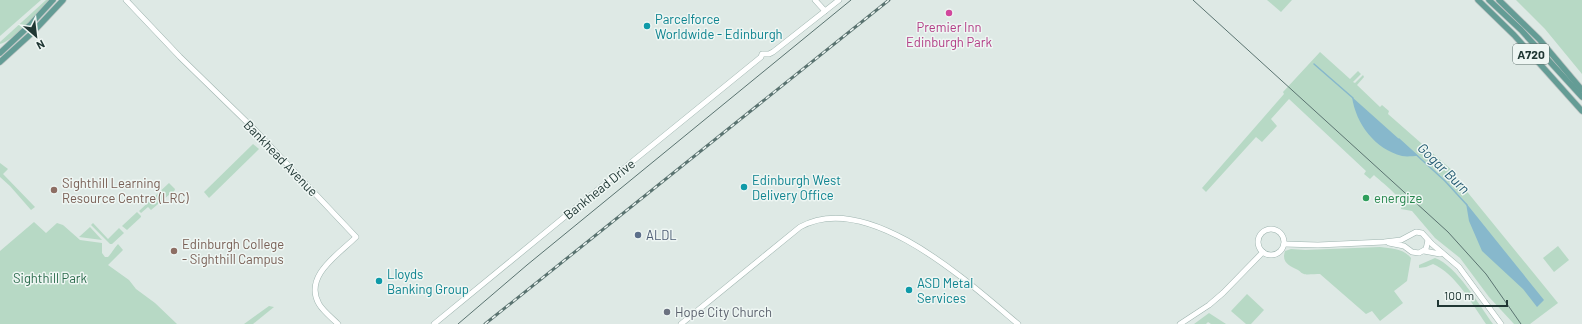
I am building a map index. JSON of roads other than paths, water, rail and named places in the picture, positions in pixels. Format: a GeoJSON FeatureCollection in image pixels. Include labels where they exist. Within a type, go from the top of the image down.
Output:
{"type":"FeatureCollection","features":[{"type":"Feature","properties":{"kind":"main road"},"geometry":{"type":"LineString","coordinates":[[0,53],[30,25],[53,0]]}},
{"type":"Feature","properties":{"kind":"main road"},"geometry":{"type":"LineString","coordinates":[[0,62],[63,0]]}},
{"type":"Feature","properties":{"kind":"main road","name":"A720"},"geometry":{"type":"LineString","coordinates":[[1478,0],[1514,36],[1582,111]]}},
{"type":"Feature","properties":{"kind":"main road","name":"A720"},"geometry":{"type":"LineString","coordinates":[[1489,0],[1521,30],[1582,97]]}},
{"type":"Feature","properties":{"kind":"main road","name":"A720"},"geometry":{"type":"LineString","coordinates":[[1499,0],[1538,39],[1582,90]]}},
{"type":"Feature","properties":{"kind":"street","name":"Bankhead Avenue"},"geometry":{"type":"LineString","coordinates":[[126,0],[180,57],[255,130],[356,237],[321,271],[316,280],[315,292],[319,304],[338,324]]}},
{"type":"Feature","properties":{"kind":"street"},"geometry":{"type":"LineString","coordinates":[[815,0],[825,11],[839,0]]}},
{"type":"Feature","properties":{"kind":"street","name":"Bankhead Drive"},"geometry":{"type":"LineString","coordinates":[[434,324],[761,57],[762,54],[773,52],[825,11]]}},
{"type":"Feature","properties":{"kind":"street"},"geometry":{"type":"LineString","coordinates":[[681,324],[800,227],[819,219],[833,218],[863,222],[910,242],[950,269],[1018,324]]}},
{"type":"Feature","properties":{"kind":"street"},"geometry":{"type":"LineString","coordinates":[[1274,228],[1284,237],[1282,250],[1276,254],[1269,255],[1263,252],[1258,244],[1258,238],[1262,232],[1274,228]]}},
{"type":"Feature","properties":{"kind":"street"},"geometry":{"type":"LineString","coordinates":[[1284,244],[1318,245],[1384,242],[1401,240],[1408,237],[1412,233],[1418,232],[1426,235],[1428,240],[1459,268],[1498,317],[1507,324]]}},
{"type":"Feature","properties":{"kind":"street"},"geometry":{"type":"LineString","coordinates":[[1408,237],[1407,243],[1409,249]]}},
{"type":"Feature","properties":{"kind":"street"},"geometry":{"type":"LineString","coordinates":[[1384,242],[1404,246],[1417,254],[1424,251],[1428,247],[1428,240]]}},
{"type":"Feature","properties":{"kind":"street"},"geometry":{"type":"LineString","coordinates":[[1424,251],[1443,254]]}},
{"type":"Feature","properties":{"kind":"street"},"geometry":{"type":"LineString","coordinates":[[1180,324],[1209,305],[1223,293],[1263,252]]}},
{"type":"Feature","properties":{"kind":"street"},"geometry":{"type":"LineString","coordinates":[[1498,317],[1501,324]]}},
{"type":"Feature","properties":{"kind":"water"},"geometry":{"type":"Polygon","coordinates":[[[1352,97],[1418,156],[1402,156],[1392,153],[1375,141],[1362,126],[1354,107],[1352,97]]]}},
{"type":"Feature","properties":{"kind":"water"},"geometry":{"type":"Polygon","coordinates":[[[1466,203],[1544,300],[1537,307],[1523,289],[1482,251],[1469,221],[1466,203]]]}},
{"type":"Feature","properties":{"kind":"waterway","name":"Gogar Burn"},"geometry":{"type":"LineString","coordinates":[[1314,64],[1353,98]]}},
{"type":"Feature","properties":{"kind":"waterway","name":"Gogar Burn"},"geometry":{"type":"LineString","coordinates":[[1399,139],[1445,181],[1467,205]]}},
{"type":"Feature","properties":{"kind":"tram line"},"geometry":{"type":"LineString","coordinates":[[458,324],[527,265],[851,0]]}},
{"type":"Feature","properties":{"kind":"tram line"},"geometry":{"type":"LineString","coordinates":[[1193,0],[1448,232],[1486,274],[1521,324]]}},
{"type":"Feature","properties":{"kind":"railway"},"geometry":{"type":"LineString","coordinates":[[485,324],[889,0]]}},
{"type":"Feature","properties":{"kind":"place","name":"Premier Inn Edinburgh Park"},"geometry":{"type":"Point","coordinates":[949,13]}},
{"type":"Feature","properties":{"kind":"place","name":"Parcelforce Worldwide - Edinburgh"},"geometry":{"type":"Point","coordinates":[647,26]}},
{"type":"Feature","properties":{"kind":"place","name":"Edinburgh West Delivery Office"},"geometry":{"type":"Point","coordinates":[744,187]}},
{"type":"Feature","properties":{"kind":"place","name":"Sighthill Learning Resource Centre (LRC)"},"geometry":{"type":"Point","coordinates":[54,190]}},
{"type":"Feature","properties":{"kind":"place","name":"energize"},"geometry":{"type":"Point","coordinates":[1366,198]}},
{"type":"Feature","properties":{"kind":"place","name":"ALDL"},"geometry":{"type":"Point","coordinates":[638,235]}},
{"type":"Feature","properties":{"kind":"place","name":"Edinburgh College - Sighthill Campus"},"geometry":{"type":"Point","coordinates":[174,251]}},
{"type":"Feature","properties":{"kind":"place","name":"Lloyds Banking Group"},"geometry":{"type":"Point","coordinates":[379,281]}},
{"type":"Feature","properties":{"kind":"place","name":"ASD Metal Services"},"geometry":{"type":"Point","coordinates":[909,290]}},
{"type":"Feature","properties":{"kind":"place","name":"Hope City Church"},"geometry":{"type":"Point","coordinates":[667,312]}},
{"type":"Feature","properties":{"kind":"park label","name":"Sighthill Park"},"geometry":{"type":"Point","coordinates":[50,278]}}]}
